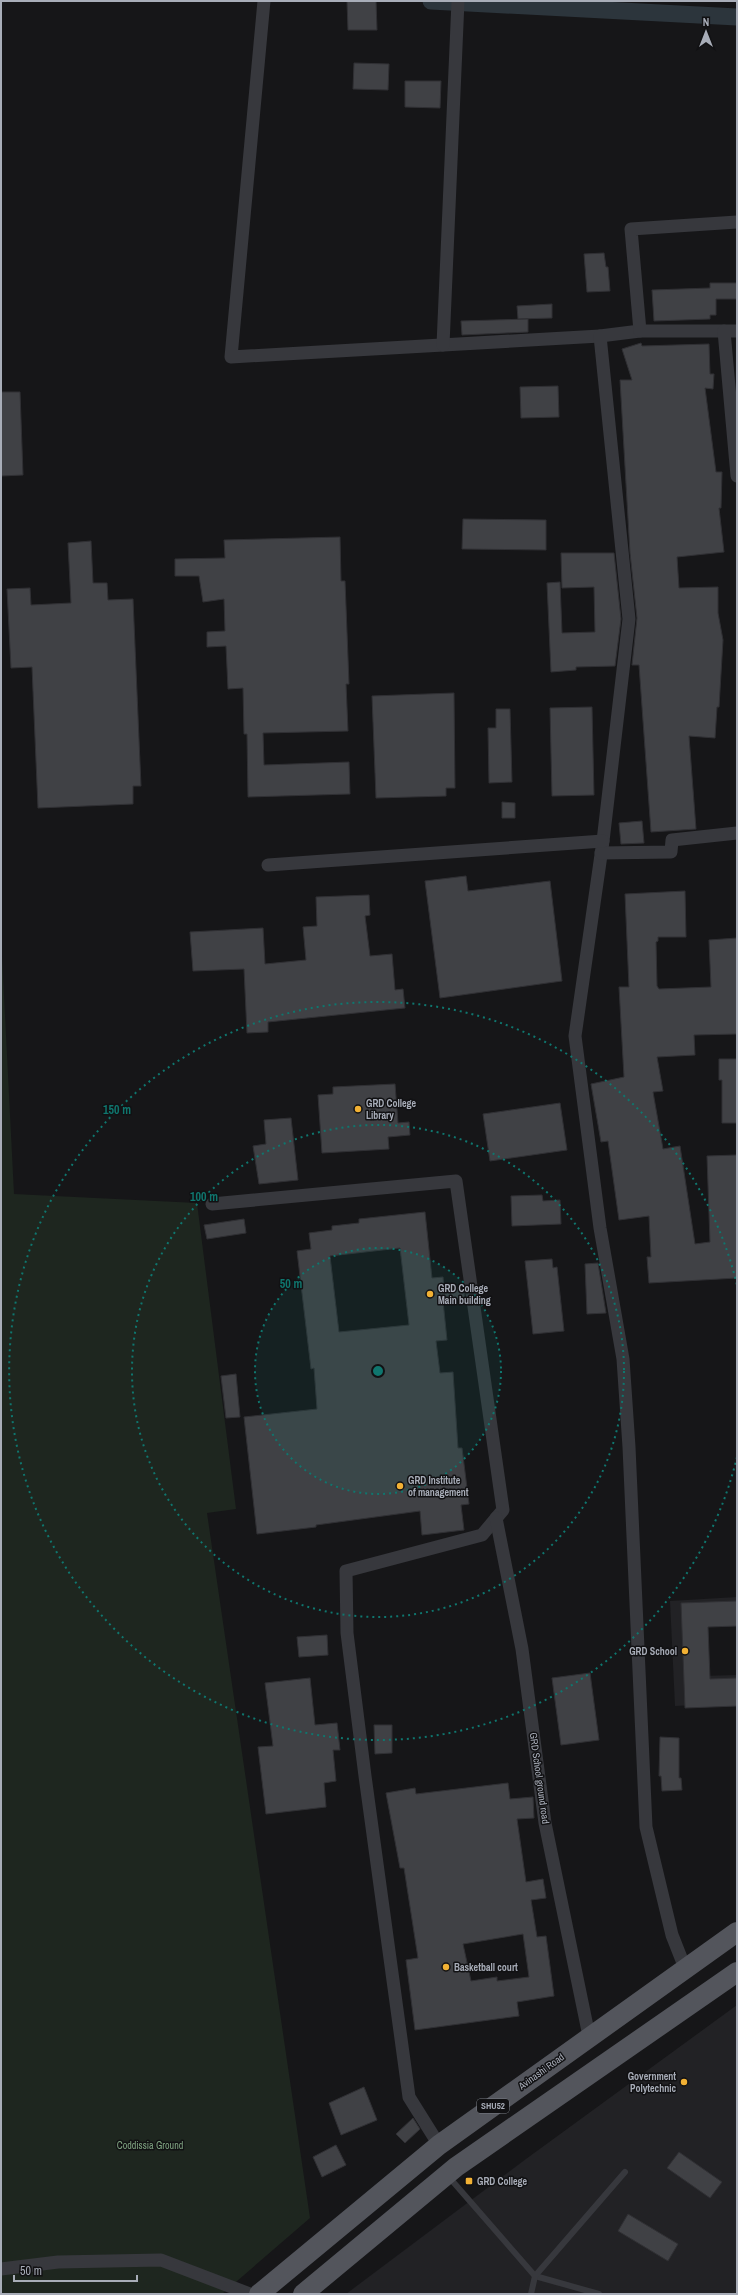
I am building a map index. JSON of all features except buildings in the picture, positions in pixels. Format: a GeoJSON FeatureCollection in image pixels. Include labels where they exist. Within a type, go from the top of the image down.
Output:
{"type":"FeatureCollection","features":[{"type":"Feature","properties":{"kind":"main road","name":"Avinashi Road"},"geometry":{"type":"LineString","coordinates":[[259,2294],[439,2145],[684,1968],[737,1932]]}},
{"type":"Feature","properties":{"kind":"main road","name":"SHU52"},"geometry":{"type":"LineString","coordinates":[[303,2294],[447,2175],[737,1972]]}},
{"type":"Feature","properties":{"kind":"street"},"geometry":{"type":"LineString","coordinates":[[264,1],[230,357],[600,336],[640,331],[731,331],[737,476]]}},
{"type":"Feature","properties":{"kind":"street"},"geometry":{"type":"LineString","coordinates":[[443,345],[458,1]]}},
{"type":"Feature","properties":{"kind":"street"},"geometry":{"type":"LineString","coordinates":[[640,331],[631,229],[737,222]]}},
{"type":"Feature","properties":{"kind":"street"},"geometry":{"type":"LineString","coordinates":[[600,336],[629,619],[602,847],[575,1036],[600,1228],[623,1359],[629,1447],[646,1827],[672,1935],[684,1968]]}},
{"type":"Feature","properties":{"kind":"street"},"geometry":{"type":"LineString","coordinates":[[268,865],[602,847],[671,852],[672,840],[737,833]]}},
{"type":"Feature","properties":{"kind":"street"},"geometry":{"type":"LineString","coordinates":[[212,1204],[456,1182],[503,1510],[482,1536],[346,1571],[348,1633],[363,1761],[409,2097],[439,2145]]}},
{"type":"Feature","properties":{"kind":"street","name":"GRD School ground road"},"geometry":{"type":"LineString","coordinates":[[496,1518],[522,1649],[545,1823],[589,2036]]}},
{"type":"Feature","properties":{"kind":"street"},"geometry":{"type":"LineString","coordinates":[[1,2269],[58,2262],[161,2260],[250,2294]]}},
{"type":"Feature","properties":{"kind":"lane"},"geometry":{"type":"LineString","coordinates":[[531,2294],[535,2276],[625,2172]]}},
{"type":"Feature","properties":{"kind":"lane"},"geometry":{"type":"LineString","coordinates":[[447,2175],[535,2276],[599,2294]]}},
{"type":"Feature","properties":{"kind":"shaded area","name":"GRD School"},"geometry":{"type":"Polygon","coordinates":[[[737,1597],[737,1625],[698,1627],[700,1676],[737,1675],[737,1703],[675,1706],[670,1601],[737,1597]]]}},
{"type":"Feature","properties":{"kind":"shaded area","name":"Government Polytechnic"},"geometry":{"type":"Polygon","coordinates":[[[737,2005],[737,2294],[346,2294],[526,2159],[737,2005]]]}},
{"type":"Feature","properties":{"kind":"green space","name":"Coddissia Ground"},"geometry":{"type":"Polygon","coordinates":[[[1,936],[14,1194],[197,1203],[236,1509],[207,1513],[310,2218],[222,2294],[1,2294],[1,936]]]}},
{"type":"Feature","properties":{"kind":"waterway"},"geometry":{"type":"LineString","coordinates":[[431,1],[737,17]]}},
{"type":"Feature","properties":{"kind":"place","name":"GRD College Library"},"geometry":{"type":"Point","coordinates":[358,1109]}},
{"type":"Feature","properties":{"kind":"place","name":"GRD College Main building"},"geometry":{"type":"Point","coordinates":[430,1294]}},
{"type":"Feature","properties":{"kind":"place","name":"GRD Institute of management"},"geometry":{"type":"Point","coordinates":[400,1486]}},
{"type":"Feature","properties":{"kind":"place","name":"GRD School"},"geometry":{"type":"Point","coordinates":[685,1651]}},
{"type":"Feature","properties":{"kind":"place","name":"Basketball court"},"geometry":{"type":"Point","coordinates":[446,1967]}},
{"type":"Feature","properties":{"kind":"place","name":"Government Polytechnic"},"geometry":{"type":"Point","coordinates":[684,2082]}},
{"type":"Feature","properties":{"kind":"place","name":"GRD College"},"geometry":{"type":"Point","coordinates":[469,2181]}}]}
